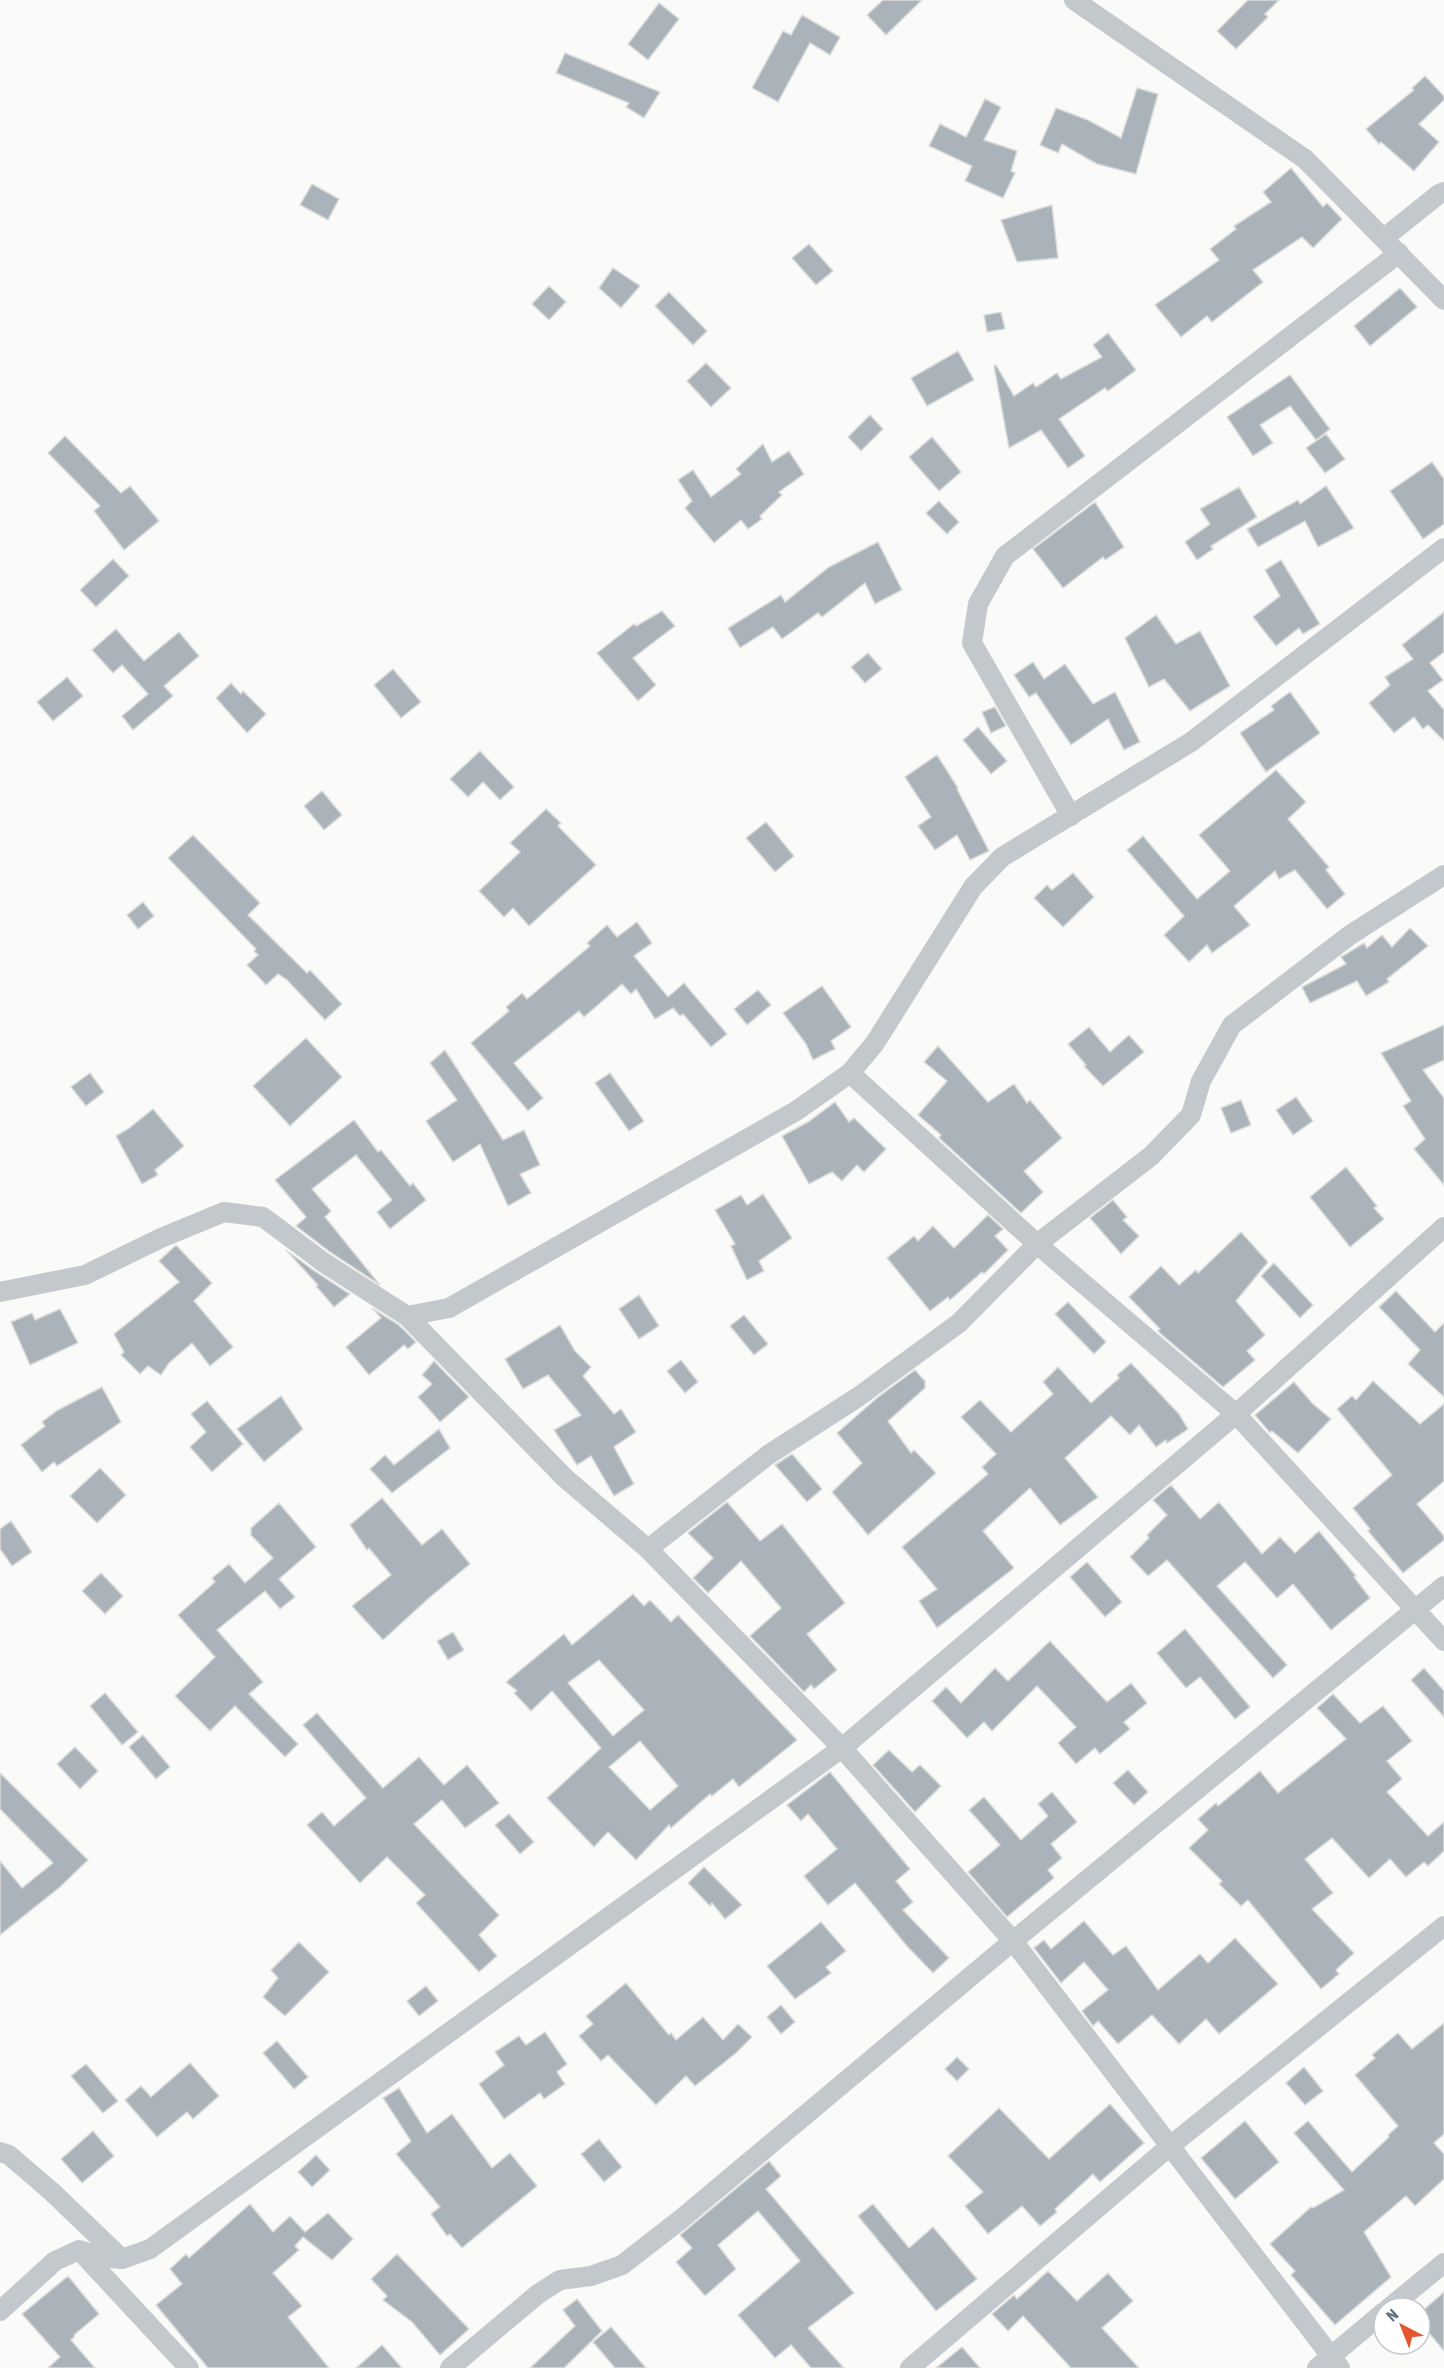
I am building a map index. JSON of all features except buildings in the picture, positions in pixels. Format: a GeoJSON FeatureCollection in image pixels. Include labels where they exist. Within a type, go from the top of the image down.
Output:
{"type":"FeatureCollection","features":[{"type":"Feature","properties":{"kind":"street"},"geometry":{"type":"LineString","coordinates":[[1074,0],[1305,159],[1444,300]]}},
{"type":"Feature","properties":{"kind":"street"},"geometry":{"type":"LineString","coordinates":[[1384,238],[1438,194],[1444,192]]}},
{"type":"Feature","properties":{"kind":"street"},"geometry":{"type":"LineString","coordinates":[[1071,816],[972,643],[978,604],[1005,556],[1399,253]]}},
{"type":"Feature","properties":{"kind":"street"},"geometry":{"type":"LineString","coordinates":[[407,1316],[449,1308],[796,1111],[850,1072],[875,1043],[973,887],[1002,857],[1191,742],[1444,548]]}},
{"type":"Feature","properties":{"kind":"street"},"geometry":{"type":"LineString","coordinates":[[648,1549],[768,1455],[858,1397],[959,1323],[1037,1244],[1150,1156],[1191,1115],[1201,1081],[1232,1025],[1350,935],[1444,875]]}},
{"type":"Feature","properties":{"kind":"street"},"geometry":{"type":"LineString","coordinates":[[850,1072],[1037,1244],[1236,1414],[1444,1641]]}},
{"type":"Feature","properties":{"kind":"street"},"geometry":{"type":"LineString","coordinates":[[0,1292],[84,1275],[161,1238],[224,1212],[263,1217],[323,1262],[407,1316],[565,1478],[648,1549],[842,1748],[1013,1941],[1170,2146],[1329,2364],[1372,2323]]}},
{"type":"Feature","properties":{"kind":"street"},"geometry":{"type":"LineString","coordinates":[[0,2311],[55,2261],[80,2250],[101,2257],[122,2259],[150,2249],[842,1748],[1236,1414],[1444,1227]]}},
{"type":"Feature","properties":{"kind":"street"},"geometry":{"type":"LineString","coordinates":[[450,2368],[538,2294],[561,2280],[591,2276],[622,2265],[680,2220],[1013,1941],[1444,1586]]}},
{"type":"Feature","properties":{"kind":"street"},"geometry":{"type":"LineString","coordinates":[[910,2368],[1170,2146],[1444,1926]]}},
{"type":"Feature","properties":{"kind":"street"},"geometry":{"type":"LineString","coordinates":[[0,2152],[9,2156],[51,2191],[122,2259]]}},
{"type":"Feature","properties":{"kind":"street"},"geometry":{"type":"LineString","coordinates":[[80,2250],[189,2368]]}},
{"type":"Feature","properties":{"kind":"street"},"geometry":{"type":"LineString","coordinates":[[1404,2296],[1444,2263]]}}]}
